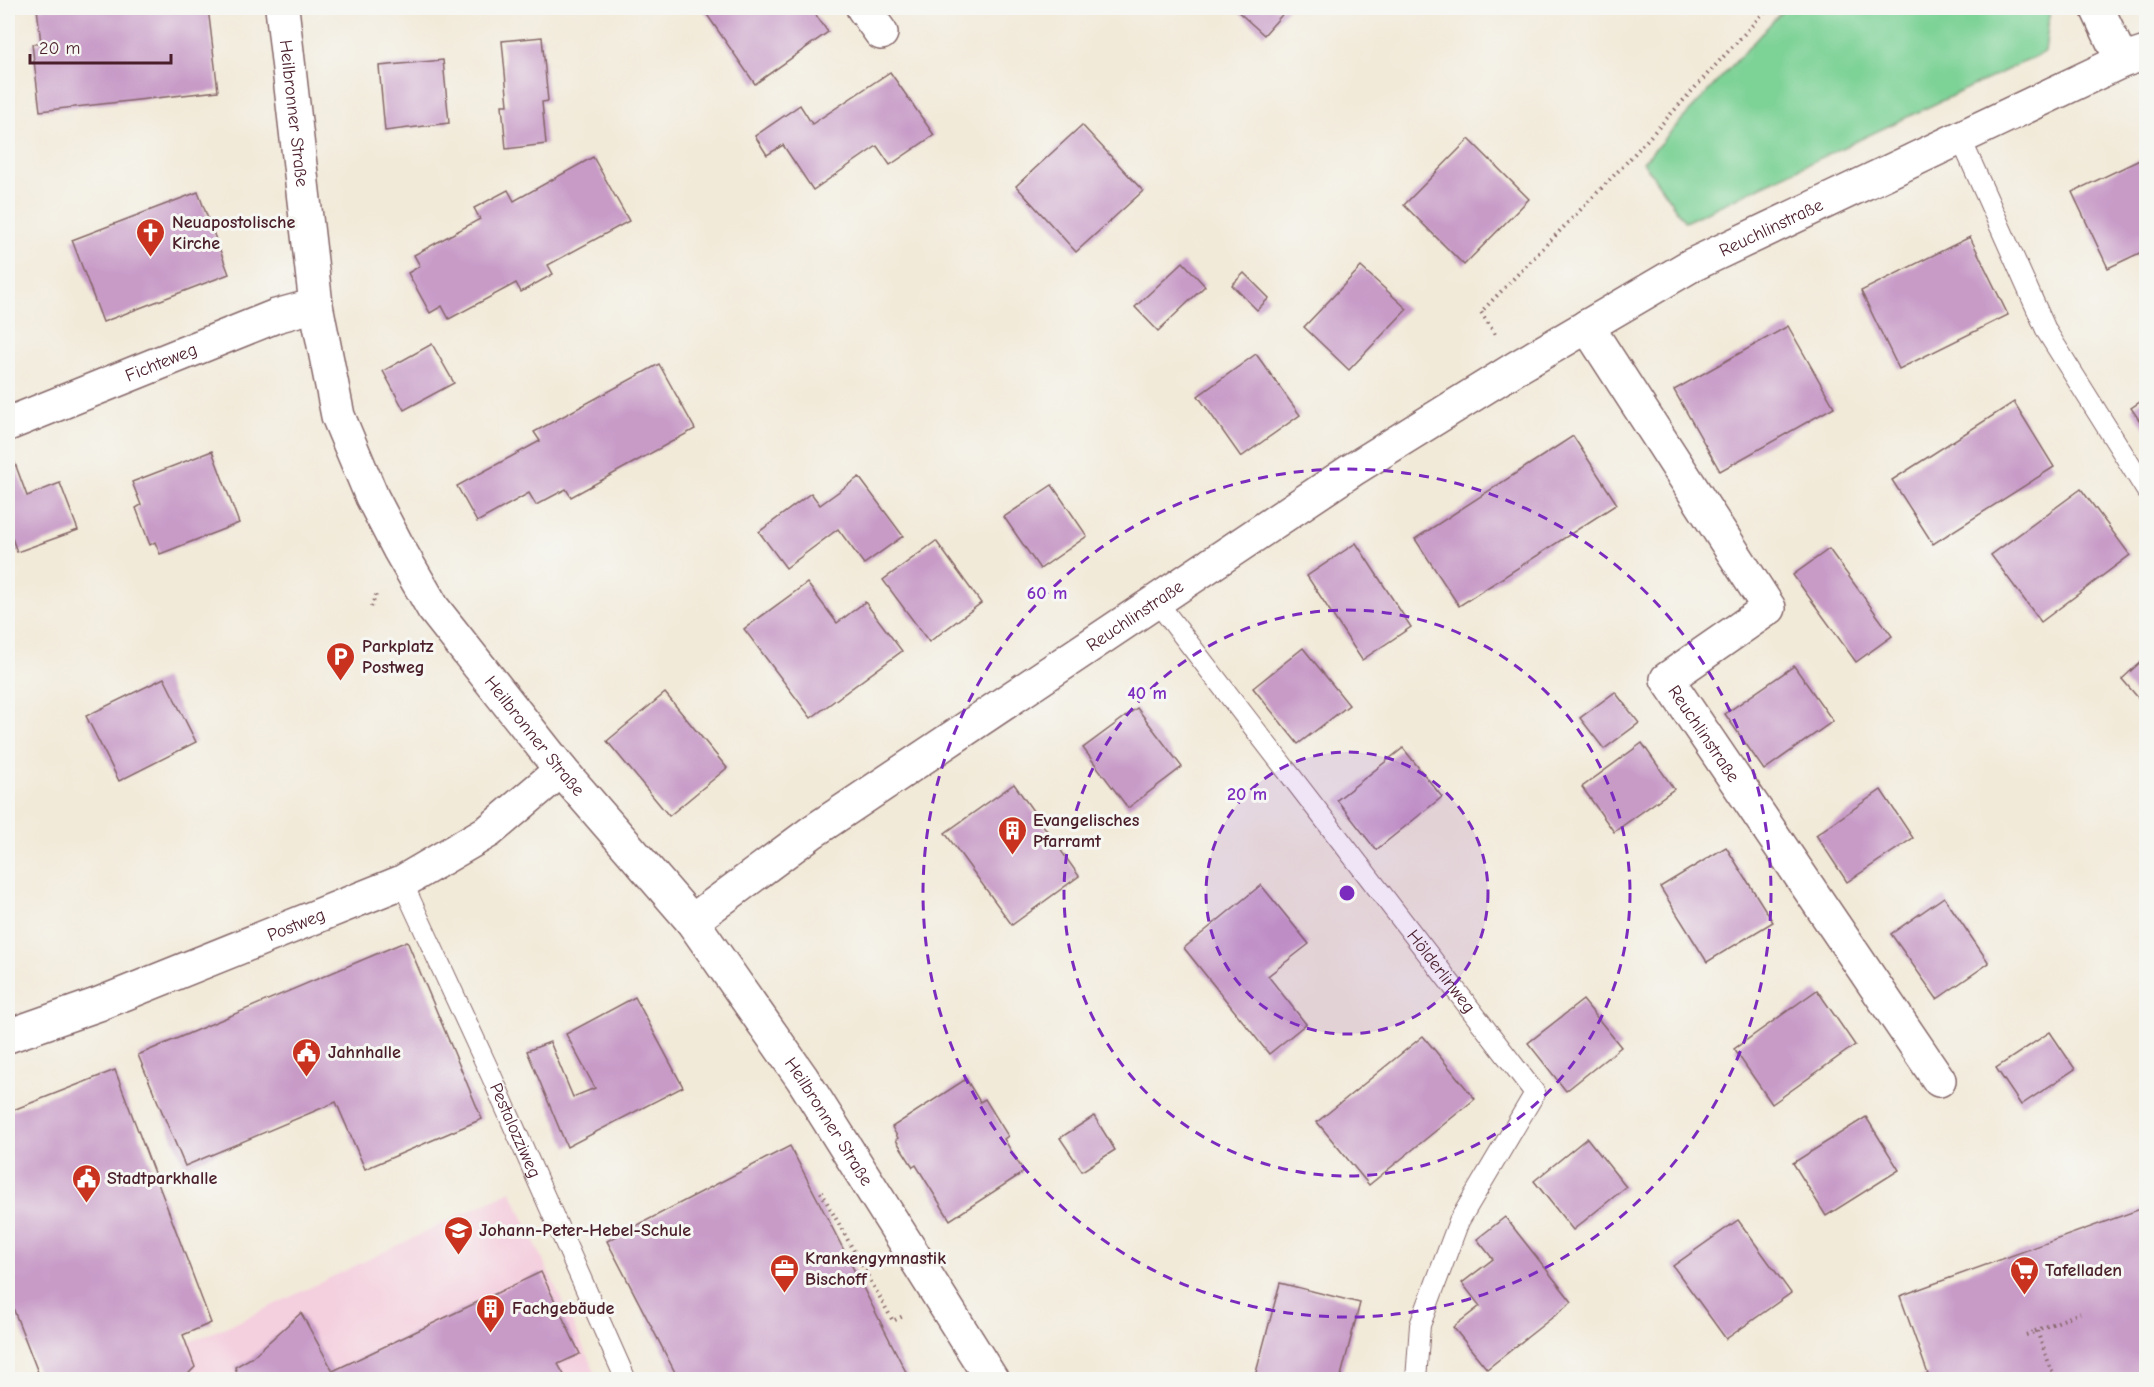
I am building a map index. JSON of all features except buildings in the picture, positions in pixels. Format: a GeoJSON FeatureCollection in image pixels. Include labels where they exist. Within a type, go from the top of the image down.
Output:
{"type":"FeatureCollection","features":[{"type":"Feature","properties":{"kind":"street","name":"Heilbronner Straße"},"geometry":{"type":"LineString","coordinates":[[282,8],[316,305],[338,416],[372,497],[433,608],[561,770],[692,921],[802,1078],[992,1380]]}},
{"type":"Feature","properties":{"kind":"street"},"geometry":{"type":"LineString","coordinates":[[2097,8],[2134,57]]}},
{"type":"Feature","properties":{"kind":"street","name":"Reuchlinstraße"},"geometry":{"type":"LineString","coordinates":[[692,921],[812,832],[1352,470],[1516,368],[1690,266],[2134,57]]}},
{"type":"Feature","properties":{"kind":"street","name":"Fichteweg"},"geometry":{"type":"LineString","coordinates":[[8,424],[276,316],[316,305]]}},
{"type":"Feature","properties":{"kind":"street","name":"Reuchlinstraße"},"geometry":{"type":"LineString","coordinates":[[1587,326],[1769,608],[1667,680],[1939,1080]]}},
{"type":"Feature","properties":{"kind":"street","name":"Postweg"},"geometry":{"type":"LineString","coordinates":[[8,1036],[99,1004],[402,882],[489,831],[561,770]]}},
{"type":"Feature","properties":{"kind":"lane"},"geometry":{"type":"LineString","coordinates":[[1960,137],[2047,332],[2146,490]]}},
{"type":"Feature","properties":{"kind":"lane","name":"Hölderlinweg"},"geometry":{"type":"LineString","coordinates":[[1157,602],[1535,1093],[1459,1221],[1420,1325],[1416,1380]]}},
{"type":"Feature","properties":{"kind":"lane","name":"Pestalozziweg"},"geometry":{"type":"LineString","coordinates":[[402,882],[491,1075],[626,1380]]}},
{"type":"Feature","properties":{"kind":"path"},"geometry":{"type":"LineString","coordinates":[[1516,368],[1481,312],[1625,164],[1768,8]]}},
{"type":"Feature","properties":{"kind":"path"},"geometry":{"type":"LineString","coordinates":[[859,1260],[886,1309]]}},
{"type":"Feature","properties":{"kind":"path"},"geometry":{"type":"LineString","coordinates":[[2055,1380],[2037,1331],[2026,1335],[2080,1313]]}},
{"type":"Feature","properties":{"kind":"shaded area","name":"Johann-Peter-Hebel-Schule"},"geometry":{"type":"Polygon","coordinates":[[[511,1191],[598,1379],[99,1380],[242,1320],[511,1191]]]}},
{"type":"Feature","properties":{"kind":"green space"},"geometry":{"type":"Polygon","coordinates":[[[1785,8],[2050,8],[2045,52],[1685,222],[1643,162],[1785,8]]]}},
{"type":"Feature","properties":{"kind":"place","name":"Neuapostolische Kirche"},"geometry":{"type":"Point","coordinates":[151,258]}},
{"type":"Feature","properties":{"kind":"place","name":"Parkplatz Postweg"},"geometry":{"type":"Point","coordinates":[341,682]}},
{"type":"Feature","properties":{"kind":"place","name":"Evangelisches Pfarramt"},"geometry":{"type":"Point","coordinates":[1012,856]}},
{"type":"Feature","properties":{"kind":"place","name":"Jahnhalle"},"geometry":{"type":"Point","coordinates":[307,1078]}},
{"type":"Feature","properties":{"kind":"place","name":"Stadtparkhalle"},"geometry":{"type":"Point","coordinates":[86,1204]}},
{"type":"Feature","properties":{"kind":"place","name":"Johann-Peter-Hebel-Schule"},"geometry":{"type":"Point","coordinates":[458,1256]}},
{"type":"Feature","properties":{"kind":"place","name":"Krankengymnastik Bischoff"},"geometry":{"type":"Point","coordinates":[784,1294]}},
{"type":"Feature","properties":{"kind":"place","name":"Tafelladen"},"geometry":{"type":"Point","coordinates":[2024,1296]}},
{"type":"Feature","properties":{"kind":"place","name":"Fachgebäude"},"geometry":{"type":"Point","coordinates":[491,1334]}}]}
